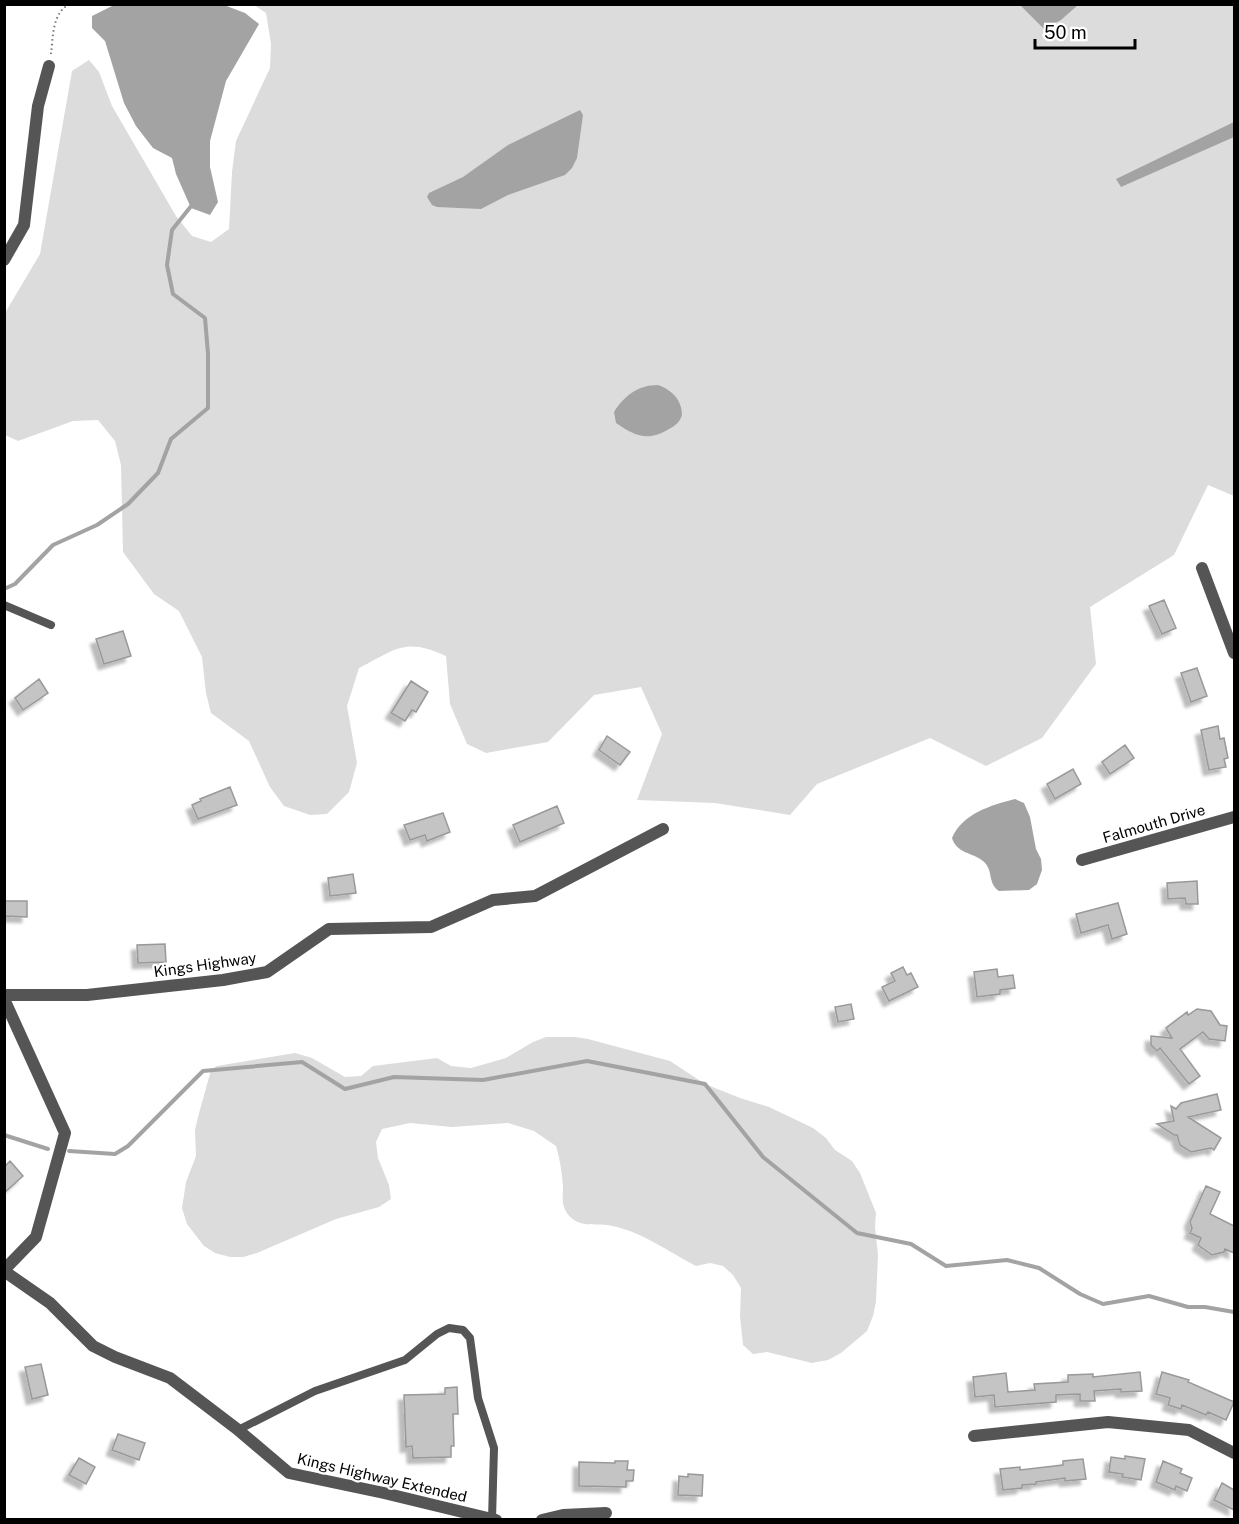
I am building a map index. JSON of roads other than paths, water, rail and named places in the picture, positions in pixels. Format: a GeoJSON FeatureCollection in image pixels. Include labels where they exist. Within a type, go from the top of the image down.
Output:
{"type":"FeatureCollection","features":[{"type":"Feature","properties":{"kind":"street"},"geometry":{"type":"LineString","coordinates":[[4,260],[24,225],[38,106],[49,66]]}},
{"type":"Feature","properties":{"kind":"street"},"geometry":{"type":"LineString","coordinates":[[1202,568],[1234,653]]}},
{"type":"Feature","properties":{"kind":"street","name":"Falmouth Drive"},"geometry":{"type":"LineString","coordinates":[[1082,860],[1234,817]]}},
{"type":"Feature","properties":{"kind":"street","name":"Kings Highway"},"geometry":{"type":"LineString","coordinates":[[4,1270],[36,1237],[64,1134],[4,997],[87,995],[223,980],[267,972],[329,929],[431,927],[493,900],[535,896],[663,830]]}},
{"type":"Feature","properties":{"kind":"street","name":"Kings Highway Extended"},"geometry":{"type":"LineString","coordinates":[[4,1270],[50,1303],[93,1346],[170,1378],[289,1473],[494,1519]]}},
{"type":"Feature","properties":{"kind":"street"},"geometry":{"type":"LineString","coordinates":[[974,1436],[1108,1422],[1189,1430],[1234,1453]]}},
{"type":"Feature","properties":{"kind":"street"},"geometry":{"type":"LineString","coordinates":[[542,1520],[563,1515],[606,1513]]}},
{"type":"Feature","properties":{"kind":"lane"},"geometry":{"type":"LineString","coordinates":[[4,605],[51,625]]}},
{"type":"Feature","properties":{"kind":"lane"},"geometry":{"type":"LineString","coordinates":[[238,1430],[315,1391],[405,1360],[448,1328],[463,1330],[470,1338],[478,1398],[494,1448],[494,1519]]}},
{"type":"Feature","properties":{"kind":"waterway"},"geometry":{"type":"LineString","coordinates":[[4,589],[15,584],[53,545],[97,525],[128,504],[158,473],[171,439],[208,408],[205,318],[173,294],[167,265],[172,230],[192,205]]}},
{"type":"Feature","properties":{"kind":"waterway"},"geometry":{"type":"LineString","coordinates":[[69,1151],[115,1154],[128,1146],[203,1071],[302,1062],[345,1089],[394,1077],[483,1080],[587,1061],[705,1084],[763,1157],[857,1233],[911,1244],[946,1266],[1007,1260],[1039,1268],[1080,1294],[1103,1304],[1149,1296],[1188,1307],[1205,1307],[1234,1312]]}},
{"type":"Feature","properties":{"kind":"waterway"},"geometry":{"type":"LineString","coordinates":[[4,1135],[48,1149]]}}]}
